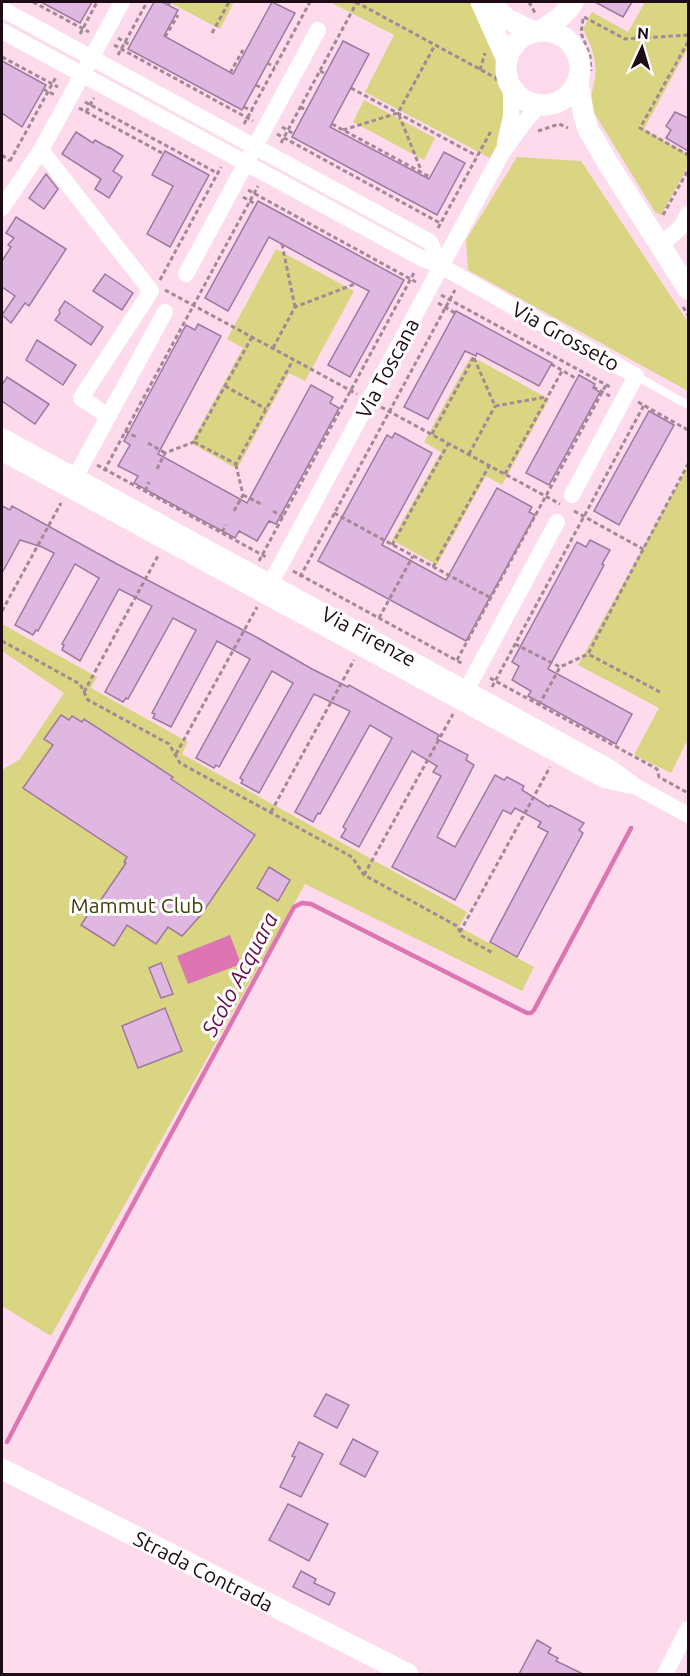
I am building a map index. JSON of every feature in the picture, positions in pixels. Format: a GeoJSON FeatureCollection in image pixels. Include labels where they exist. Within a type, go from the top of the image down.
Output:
{"type":"FeatureCollection","features":[{"type":"Feature","properties":{"kind":"street"},"geometry":{"type":"LineString","coordinates":[[2,208],[41,150],[122,2]]}},
{"type":"Feature","properties":{"kind":"street"},"geometry":{"type":"LineString","coordinates":[[481,2],[507,60]]}},
{"type":"Feature","properties":{"kind":"street"},"geometry":{"type":"LineString","coordinates":[[488,2],[520,27],[537,32],[558,19],[572,4]]}},
{"type":"Feature","properties":{"kind":"street"},"geometry":{"type":"LineString","coordinates":[[571,44],[568,24],[572,4]]}},
{"type":"Feature","properties":{"kind":"street"},"geometry":{"type":"LineString","coordinates":[[2,9],[430,242],[441,266]]}},
{"type":"Feature","properties":{"kind":"street"},"geometry":{"type":"LineString","coordinates":[[186,274],[318,30]]}},
{"type":"Feature","properties":{"kind":"street","name":"Via Grosseto"},"geometry":{"type":"LineString","coordinates":[[2,31],[421,258],[441,266],[636,376],[572,495]]}},
{"type":"Feature","properties":{"kind":"street"},"geometry":{"type":"LineString","coordinates":[[581,129],[584,116],[584,79],[579,58],[565,38],[553,32],[528,34],[518,41],[510,51],[507,60],[505,87],[527,102],[545,105],[562,101],[584,79]]}},
{"type":"Feature","properties":{"kind":"street","name":"Via Toscana"},"geometry":{"type":"LineString","coordinates":[[502,153],[511,116],[505,87]]}},
{"type":"Feature","properties":{"kind":"street"},"geometry":{"type":"LineString","coordinates":[[545,105],[581,129],[609,165],[661,245],[686,298]]}},
{"type":"Feature","properties":{"kind":"street","name":"Via Toscana"},"geometry":{"type":"LineString","coordinates":[[267,589],[502,153],[523,123],[545,105]]}},
{"type":"Feature","properties":{"kind":"street"},"geometry":{"type":"LineString","coordinates":[[41,150],[151,291],[81,398],[108,416]]}},
{"type":"Feature","properties":{"kind":"street"},"geometry":{"type":"LineString","coordinates":[[661,245],[681,227],[688,214]]}},
{"type":"Feature","properties":{"kind":"street"},"geometry":{"type":"LineString","coordinates":[[72,483],[165,312]]}},
{"type":"Feature","properties":{"kind":"street","name":"Via Firenze"},"geometry":{"type":"LineString","coordinates":[[2,436],[166,542],[267,589],[361,648],[463,696],[557,755],[604,780],[635,786]]}},
{"type":"Feature","properties":{"kind":"street","name":"Via Firenze"},"geometry":{"type":"LineString","coordinates":[[2,453],[72,483],[95,487],[252,573],[267,589],[291,594],[447,679],[463,696],[485,699],[611,768],[635,786],[688,815]]}},
{"type":"Feature","properties":{"kind":"street"},"geometry":{"type":"LineString","coordinates":[[463,696],[557,522]]}},
{"type":"Feature","properties":{"kind":"street","name":"Strada Contrada"},"geometry":{"type":"LineString","coordinates":[[2,1469],[408,1674]]}},
{"type":"Feature","properties":{"kind":"street"},"geometry":{"type":"LineString","coordinates":[[665,1674],[682,1658],[688,1629]]}},
{"type":"Feature","properties":{"kind":"lane"},"geometry":{"type":"LineString","coordinates":[[636,376],[688,405]]}},
{"type":"Feature","properties":{"kind":"path"},"geometry":{"type":"LineString","coordinates":[[33,2],[441,223]]}},
{"type":"Feature","properties":{"kind":"path"},"geometry":{"type":"LineString","coordinates":[[72,48],[98,2]]}},
{"type":"Feature","properties":{"kind":"path"},"geometry":{"type":"LineString","coordinates":[[212,33],[229,2]]}},
{"type":"Feature","properties":{"kind":"path"},"geometry":{"type":"LineString","coordinates":[[237,137],[310,2]]}},
{"type":"Feature","properties":{"kind":"path"},"geometry":{"type":"LineString","coordinates":[[273,157],[356,2],[496,78],[505,87]]}},
{"type":"Feature","properties":{"kind":"path"},"geometry":{"type":"LineString","coordinates":[[165,36],[178,15]]}},
{"type":"Feature","properties":{"kind":"path"},"geometry":{"type":"LineString","coordinates":[[584,79],[590,56],[581,33],[583,16],[625,39],[688,35]]}},
{"type":"Feature","properties":{"kind":"path"},"geometry":{"type":"LineString","coordinates":[[136,21],[142,24]]}},
{"type":"Feature","properties":{"kind":"path"},"geometry":{"type":"LineString","coordinates":[[688,42],[640,128],[688,155]]}},
{"type":"Feature","properties":{"kind":"path"},"geometry":{"type":"LineString","coordinates":[[343,130],[398,114],[435,45]]}},
{"type":"Feature","properties":{"kind":"path"},"geometry":{"type":"LineString","coordinates":[[232,72],[243,50]]}},
{"type":"Feature","properties":{"kind":"path"},"geometry":{"type":"LineString","coordinates":[[2,57],[52,84],[69,98],[164,154]]}},
{"type":"Feature","properties":{"kind":"path"},"geometry":{"type":"LineString","coordinates":[[267,63],[275,67]]}},
{"type":"Feature","properties":{"kind":"path"},"geometry":{"type":"LineString","coordinates":[[10,161],[63,64]]}},
{"type":"Feature","properties":{"kind":"path"},"geometry":{"type":"LineString","coordinates":[[320,71],[326,74]]}},
{"type":"Feature","properties":{"kind":"path"},"geometry":{"type":"LineString","coordinates":[[256,85],[263,89]]}},
{"type":"Feature","properties":{"kind":"path"},"geometry":{"type":"LineString","coordinates":[[351,88],[477,156]]}},
{"type":"Feature","properties":{"kind":"path"},"geometry":{"type":"LineString","coordinates":[[43,89],[69,98],[217,173],[688,429]]}},
{"type":"Feature","properties":{"kind":"path"},"geometry":{"type":"LineString","coordinates":[[300,107],[307,110]]}},
{"type":"Feature","properties":{"kind":"path"},"geometry":{"type":"LineString","coordinates":[[398,114],[421,172]]}},
{"type":"Feature","properties":{"kind":"path"},"geometry":{"type":"LineString","coordinates":[[523,123],[537,131],[558,124],[581,129]]}},
{"type":"Feature","properties":{"kind":"path"},"geometry":{"type":"LineString","coordinates":[[334,126],[427,176]]}},
{"type":"Feature","properties":{"kind":"path"},"geometry":{"type":"LineString","coordinates":[[430,242],[492,129]]}},
{"type":"Feature","properties":{"kind":"path"},"geometry":{"type":"LineString","coordinates":[[228,153],[157,285],[643,549]]}},
{"type":"Feature","properties":{"kind":"path"},"geometry":{"type":"LineString","coordinates":[[661,218],[688,170]]}},
{"type":"Feature","properties":{"kind":"path"},"geometry":{"type":"LineString","coordinates":[[95,487],[265,173]]}},
{"type":"Feature","properties":{"kind":"path"},"geometry":{"type":"LineString","coordinates":[[451,188],[458,191]]}},
{"type":"Feature","properties":{"kind":"path"},"geometry":{"type":"LineString","coordinates":[[439,213],[444,216]]}},
{"type":"Feature","properties":{"kind":"path"},"geometry":{"type":"LineString","coordinates":[[273,348],[295,307],[282,244]]}},
{"type":"Feature","properties":{"kind":"path"},"geometry":{"type":"LineString","coordinates":[[252,573],[421,258]]}},
{"type":"Feature","properties":{"kind":"path"},"geometry":{"type":"LineString","coordinates":[[291,594],[462,278]]}},
{"type":"Feature","properties":{"kind":"path"},"geometry":{"type":"LineString","coordinates":[[295,307],[355,284]]}},
{"type":"Feature","properties":{"kind":"path"},"geometry":{"type":"LineString","coordinates":[[686,298],[688,315]]}},
{"type":"Feature","properties":{"kind":"path"},"geometry":{"type":"LineString","coordinates":[[157,469],[165,453],[194,442],[252,337]]}},
{"type":"Feature","properties":{"kind":"path"},"geometry":{"type":"LineString","coordinates":[[432,434],[474,356],[495,406]]}},
{"type":"Feature","properties":{"kind":"path"},"geometry":{"type":"LineString","coordinates":[[234,511],[243,495],[236,464],[293,359]]}},
{"type":"Feature","properties":{"kind":"path"},"geometry":{"type":"LineString","coordinates":[[551,364],[577,379]]}},
{"type":"Feature","properties":{"kind":"path"},"geometry":{"type":"LineString","coordinates":[[505,474],[562,370]]}},
{"type":"Feature","properties":{"kind":"path"},"geometry":{"type":"LineString","coordinates":[[447,679],[606,385]]}},
{"type":"Feature","properties":{"kind":"path"},"geometry":{"type":"LineString","coordinates":[[225,386],[266,409]]}},
{"type":"Feature","properties":{"kind":"path"},"geometry":{"type":"LineString","coordinates":[[495,406],[548,397]]}},
{"type":"Feature","properties":{"kind":"path"},"geometry":{"type":"LineString","coordinates":[[485,699],[644,405]]}},
{"type":"Feature","properties":{"kind":"path"},"geometry":{"type":"LineString","coordinates":[[469,454],[495,406]]}},
{"type":"Feature","properties":{"kind":"path"},"geometry":{"type":"LineString","coordinates":[[125,431],[136,437]]}},
{"type":"Feature","properties":{"kind":"path"},"geometry":{"type":"LineString","coordinates":[[194,442],[236,464]]}},
{"type":"Feature","properties":{"kind":"path"},"geometry":{"type":"LineString","coordinates":[[148,443],[165,453]]}},
{"type":"Feature","properties":{"kind":"path"},"geometry":{"type":"LineString","coordinates":[[392,545],[448,443]]}},
{"type":"Feature","properties":{"kind":"path"},"geometry":{"type":"LineString","coordinates":[[85,458],[657,769],[659,777],[688,793]]}},
{"type":"Feature","properties":{"kind":"path"},"geometry":{"type":"LineString","coordinates":[[539,705],[560,667],[588,654],[688,464]]}},
{"type":"Feature","properties":{"kind":"path"},"geometry":{"type":"LineString","coordinates":[[434,567],[489,465]]}},
{"type":"Feature","properties":{"kind":"path"},"geometry":{"type":"LineString","coordinates":[[145,491],[149,482]]}},
{"type":"Feature","properties":{"kind":"path"},"geometry":{"type":"LineString","coordinates":[[2,611],[72,483]]}},
{"type":"Feature","properties":{"kind":"path"},"geometry":{"type":"LineString","coordinates":[[243,495],[261,504]]}},
{"type":"Feature","properties":{"kind":"path"},"geometry":{"type":"LineString","coordinates":[[273,511],[283,517]]}},
{"type":"Feature","properties":{"kind":"path"},"geometry":{"type":"LineString","coordinates":[[334,513],[491,598]]}},
{"type":"Feature","properties":{"kind":"path"},"geometry":{"type":"LineString","coordinates":[[222,532],[226,525]]}},
{"type":"Feature","properties":{"kind":"path"},"geometry":{"type":"LineString","coordinates":[[84,692],[166,542]]}},
{"type":"Feature","properties":{"kind":"path"},"geometry":{"type":"LineString","coordinates":[[379,618],[413,556]]}},
{"type":"Feature","properties":{"kind":"path"},"geometry":{"type":"LineString","coordinates":[[176,755],[267,589]]}},
{"type":"Feature","properties":{"kind":"path"},"geometry":{"type":"LineString","coordinates":[[2,641],[80,684],[88,700],[170,744],[180,763],[352,857],[363,875],[457,926],[462,936],[493,953]]}},
{"type":"Feature","properties":{"kind":"path"},"geometry":{"type":"LineString","coordinates":[[515,644],[560,667]]}},
{"type":"Feature","properties":{"kind":"path"},"geometry":{"type":"LineString","coordinates":[[271,812],[361,648]]}},
{"type":"Feature","properties":{"kind":"path"},"geometry":{"type":"LineString","coordinates":[[588,654],[660,692]]}},
{"type":"Feature","properties":{"kind":"path"},"geometry":{"type":"LineString","coordinates":[[363,875],[463,696]]}},
{"type":"Feature","properties":{"kind":"path"},"geometry":{"type":"LineString","coordinates":[[459,932],[557,755]]}},
{"type":"Feature","properties":{"kind":"green space"},"geometry":{"type":"Polygon","coordinates":[[[169,2],[234,2],[220,29],[169,2]]]}},
{"type":"Feature","properties":{"kind":"green space"},"geometry":{"type":"Polygon","coordinates":[[[330,2],[472,2],[497,51],[497,73],[505,99],[506,129],[490,158],[365,92],[394,35],[330,2]]]}},
{"type":"Feature","properties":{"kind":"green space"},"geometry":{"type":"Polygon","coordinates":[[[645,2],[688,2],[688,48],[644,129],[688,154],[688,166],[661,215],[655,212],[593,111],[591,97],[595,64],[591,46],[583,29],[592,12],[628,32],[645,2]]]}},
{"type":"Feature","properties":{"kind":"green space"},"geometry":{"type":"Polygon","coordinates":[[[364,100],[435,138],[424,160],[353,122],[364,100]]]}},
{"type":"Feature","properties":{"kind":"green space"},"geometry":{"type":"Polygon","coordinates":[[[517,157],[581,161],[688,322],[688,391],[468,270],[466,240],[517,157]]]}},
{"type":"Feature","properties":{"kind":"green space"},"geometry":{"type":"Polygon","coordinates":[[[276,249],[354,291],[305,381],[289,373],[237,469],[191,443],[243,348],[227,339],[276,249]]]}},
{"type":"Feature","properties":{"kind":"green space"},"geometry":{"type":"Polygon","coordinates":[[[471,356],[549,399],[502,485],[486,476],[437,565],[392,540],[441,452],[424,442],[471,356]]]}},
{"type":"Feature","properties":{"kind":"green space"},"geometry":{"type":"Polygon","coordinates":[[[688,466],[688,739],[671,773],[634,755],[659,708],[578,665],[688,466]]]}},
{"type":"Feature","properties":{"kind":"green space","name":"Mammut Club"},"geometry":{"type":"Polygon","coordinates":[[[2,624],[97,677],[91,688],[188,742],[182,754],[467,912],[459,927],[534,967],[522,991],[305,884],[51,1336],[2,1306],[2,770],[20,759],[64,693],[2,651],[2,624]]]}},
{"type":"Feature","properties":{"kind":"shaded area"},"geometry":{"type":"Polygon","coordinates":[[[230,935],[241,964],[188,984],[177,956],[230,935]]]}},
{"type":"Feature","properties":{"kind":"building"},"geometry":{"type":"Polygon","coordinates":[[[41,2],[92,2],[80,23],[41,2]]]}},
{"type":"Feature","properties":{"kind":"building"},"geometry":{"type":"Polygon","coordinates":[[[154,2],[162,2],[178,10],[164,36],[233,74],[272,2],[295,13],[242,110],[128,49],[154,2]]]}},
{"type":"Feature","properties":{"kind":"building"},"geometry":{"type":"Polygon","coordinates":[[[595,2],[632,2],[623,17],[595,2]]]}},
{"type":"Feature","properties":{"kind":"building"},"geometry":{"type":"Polygon","coordinates":[[[343,41],[369,54],[330,127],[429,179],[444,152],[465,163],[437,215],[292,137],[343,41]]]}},
{"type":"Feature","properties":{"kind":"building"},"geometry":{"type":"Polygon","coordinates":[[[2,61],[46,85],[22,127],[2,113],[2,61]]]}},
{"type":"Feature","properties":{"kind":"building"},"geometry":{"type":"Polygon","coordinates":[[[675,112],[688,118],[688,151],[666,138],[671,130],[666,126],[675,112]]]}},
{"type":"Feature","properties":{"kind":"building"},"geometry":{"type":"Polygon","coordinates":[[[76,132],[93,143],[95,140],[123,156],[113,171],[122,177],[109,198],[95,189],[101,179],[62,154],[76,132]]]}},
{"type":"Feature","properties":{"kind":"building"},"geometry":{"type":"Polygon","coordinates":[[[165,151],[209,175],[170,247],[147,234],[173,186],[152,175],[165,151]]]}},
{"type":"Feature","properties":{"kind":"building"},"geometry":{"type":"Polygon","coordinates":[[[46,174],[58,189],[44,209],[29,198],[46,174]]]}},
{"type":"Feature","properties":{"kind":"building"},"geometry":{"type":"Polygon","coordinates":[[[258,201],[404,280],[350,377],[328,365],[369,291],[269,237],[228,311],[205,298],[258,201]]]}},
{"type":"Feature","properties":{"kind":"building"},"geometry":{"type":"Polygon","coordinates":[[[16,217],[66,249],[29,306],[25,303],[11,323],[2,315],[15,296],[2,287],[2,261],[11,247],[8,245],[14,238],[6,233],[16,217]]]}},
{"type":"Feature","properties":{"kind":"building"},"geometry":{"type":"Polygon","coordinates":[[[105,274],[133,293],[122,310],[93,291],[105,274]]]}},
{"type":"Feature","properties":{"kind":"building"},"geometry":{"type":"Polygon","coordinates":[[[65,301],[103,327],[91,345],[55,320],[65,301]]]}},
{"type":"Feature","properties":{"kind":"building"},"geometry":{"type":"Polygon","coordinates":[[[456,311],[552,363],[539,386],[477,353],[476,356],[465,351],[428,419],[404,407],[456,311]]]}},
{"type":"Feature","properties":{"kind":"building"},"geometry":{"type":"Polygon","coordinates":[[[198,324],[221,336],[158,454],[247,503],[311,385],[333,397],[330,403],[339,408],[276,524],[269,521],[257,541],[239,531],[235,538],[134,483],[138,476],[118,466],[130,445],[124,441],[186,325],[195,330],[198,324]]]}},
{"type":"Feature","properties":{"kind":"building"},"geometry":{"type":"Polygon","coordinates":[[[37,340],[76,365],[63,385],[26,360],[37,340]]]}},
{"type":"Feature","properties":{"kind":"building"},"geometry":{"type":"Polygon","coordinates":[[[579,375],[595,384],[593,388],[600,392],[549,485],[526,473],[579,375]]]}},
{"type":"Feature","properties":{"kind":"building"},"geometry":{"type":"Polygon","coordinates":[[[7,377],[49,404],[35,424],[2,401],[2,385],[7,377]]]}},
{"type":"Feature","properties":{"kind":"building"},"geometry":{"type":"Polygon","coordinates":[[[649,411],[674,425],[619,525],[594,511],[649,411]]]}},
{"type":"Feature","properties":{"kind":"building"},"geometry":{"type":"Polygon","coordinates":[[[395,433],[432,453],[382,545],[446,580],[497,488],[532,507],[529,512],[535,515],[466,641],[318,561],[387,435],[392,438],[395,433]]]}},
{"type":"Feature","properties":{"kind":"building"},"geometry":{"type":"Polygon","coordinates":[[[2,506],[10,510],[12,506],[312,669],[348,687],[349,685],[439,735],[437,739],[468,755],[466,760],[474,765],[437,837],[455,847],[495,775],[504,780],[507,777],[524,786],[522,790],[549,807],[550,805],[584,823],[579,830],[583,833],[517,957],[490,942],[548,832],[538,827],[541,822],[515,808],[511,814],[503,810],[455,900],[392,867],[441,776],[433,772],[437,766],[412,751],[359,847],[341,837],[346,829],[343,827],[392,738],[370,725],[320,814],[318,813],[313,822],[295,812],[350,711],[314,694],[259,793],[241,783],[243,780],[240,778],[293,683],[272,671],[219,767],[216,765],[214,768],[196,758],[250,659],[217,641],[171,727],[153,718],[155,714],[152,713],[196,630],[173,618],[128,699],[126,698],[123,702],[105,692],[152,606],[119,589],[80,661],[62,650],[64,645],[62,644],[99,578],[75,564],[38,631],[36,630],[33,635],[15,625],[54,553],[20,540],[2,573],[2,506]]]}},
{"type":"Feature","properties":{"kind":"building"},"geometry":{"type":"Polygon","coordinates":[[[590,540],[610,550],[548,669],[632,714],[616,744],[528,696],[531,691],[512,680],[519,666],[512,662],[577,542],[586,547],[590,540]]]}},
{"type":"Feature","properties":{"kind":"building"},"geometry":{"type":"Polygon","coordinates":[[[61,715],[69,720],[72,716],[82,722],[84,719],[173,777],[171,779],[255,835],[201,915],[182,936],[168,927],[156,944],[127,925],[114,946],[81,925],[126,863],[124,862],[127,857],[23,788],[53,745],[44,739],[61,715]]]}},
{"type":"Feature","properties":{"kind":"building"},"geometry":{"type":"Polygon","coordinates":[[[269,867],[290,880],[278,901],[257,888],[269,867]]]}},
{"type":"Feature","properties":{"kind":"building"},"geometry":{"type":"Polygon","coordinates":[[[161,963],[173,994],[161,998],[149,968],[161,963]]]}},
{"type":"Feature","properties":{"kind":"building"},"geometry":{"type":"Polygon","coordinates":[[[165,1008],[182,1051],[138,1068],[122,1026],[165,1008]]]}},
{"type":"Feature","properties":{"kind":"building"},"geometry":{"type":"Polygon","coordinates":[[[326,1394],[349,1405],[337,1428],[314,1416],[326,1394]]]}},
{"type":"Feature","properties":{"kind":"building"},"geometry":{"type":"Polygon","coordinates":[[[353,1439],[378,1452],[365,1477],[340,1464],[353,1439]]]}},
{"type":"Feature","properties":{"kind":"building"},"geometry":{"type":"Polygon","coordinates":[[[299,1442],[323,1454],[301,1497],[280,1487],[295,1457],[292,1456],[299,1442]]]}},
{"type":"Feature","properties":{"kind":"building"},"geometry":{"type":"Polygon","coordinates":[[[288,1504],[328,1524],[309,1561],[269,1540],[288,1504]]]}},
{"type":"Feature","properties":{"kind":"building"},"geometry":{"type":"Polygon","coordinates":[[[301,1571],[316,1579],[314,1583],[335,1593],[329,1605],[293,1587],[301,1571]]]}},
{"type":"Feature","properties":{"kind":"building"},"geometry":{"type":"Polygon","coordinates":[[[537,1640],[551,1648],[548,1653],[558,1658],[556,1661],[583,1674],[519,1674],[537,1640]]]}},
{"type":"Feature","properties":{"kind":"waterway","name":"Scolo Acquara"},"geometry":{"type":"LineString","coordinates":[[7,1442],[88,1287],[294,907],[302,903],[311,904],[531,1013],[631,828]]}}]}
